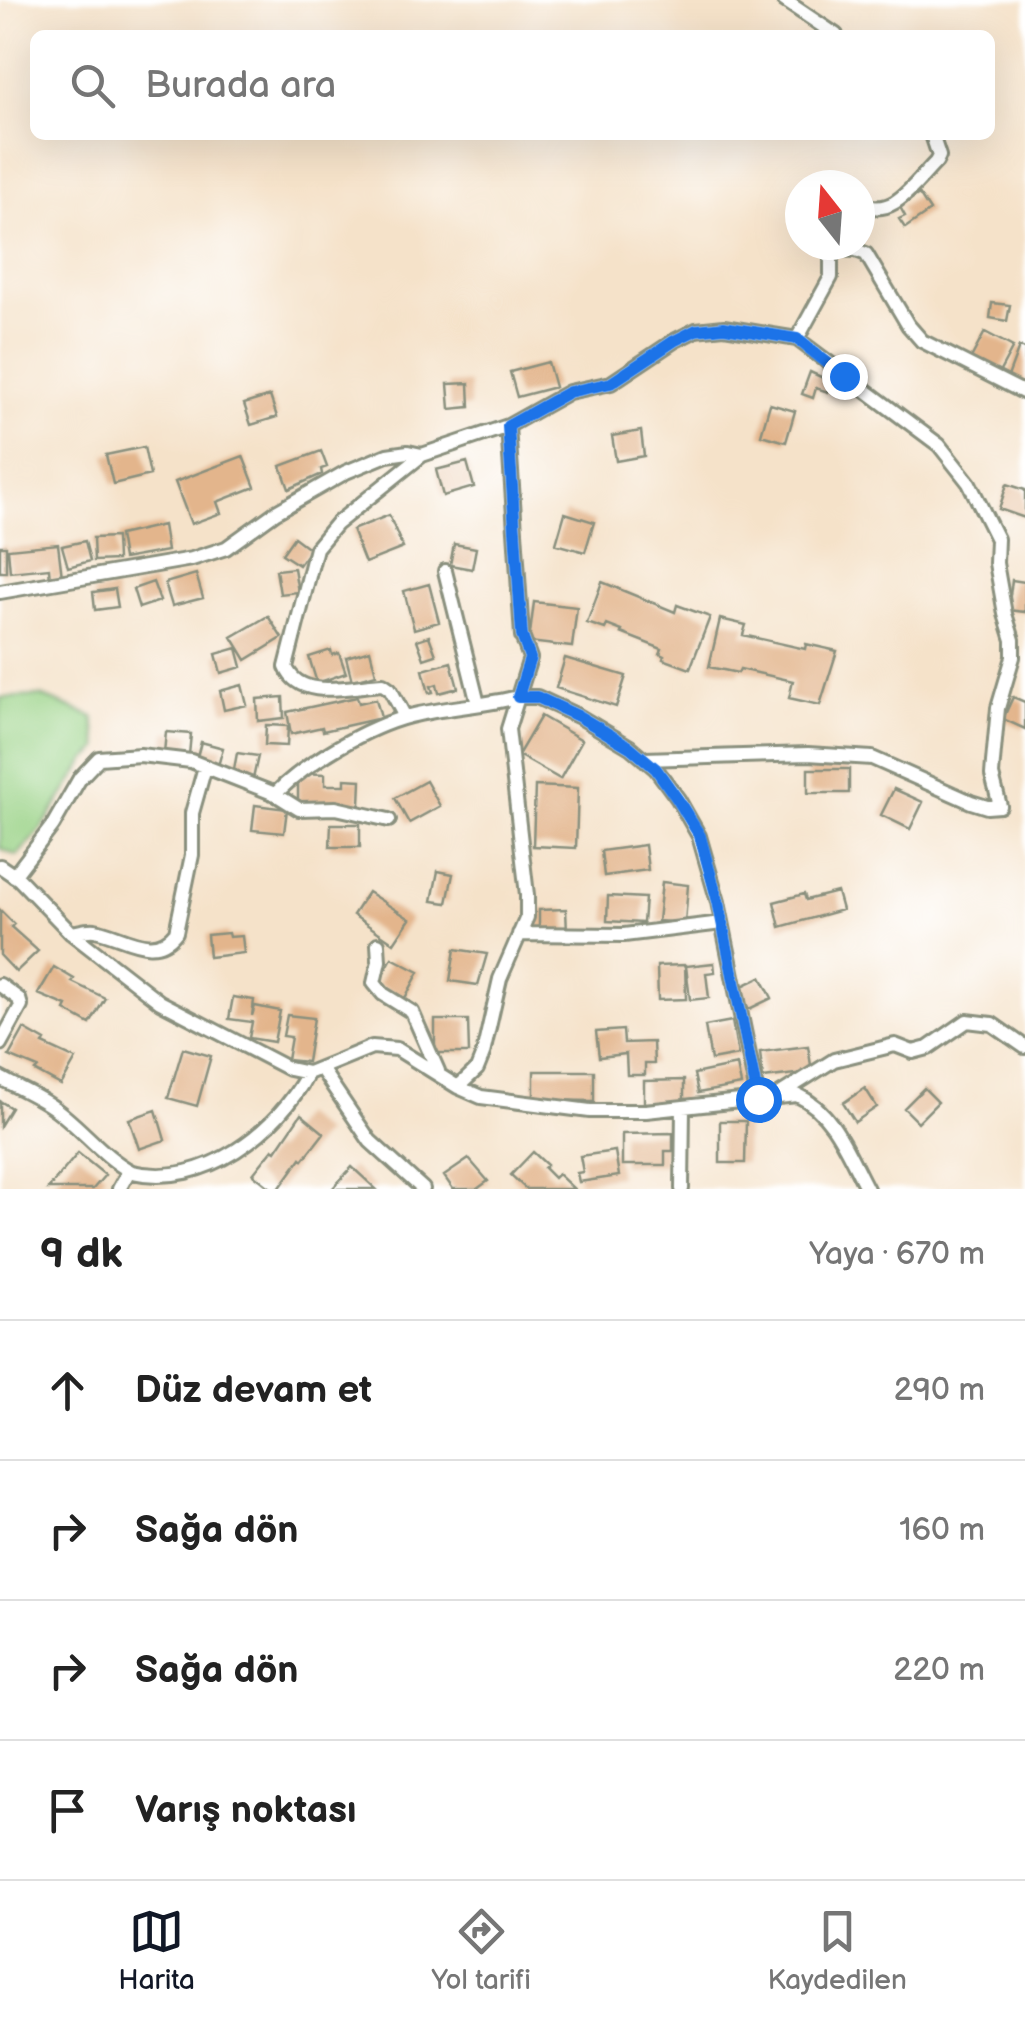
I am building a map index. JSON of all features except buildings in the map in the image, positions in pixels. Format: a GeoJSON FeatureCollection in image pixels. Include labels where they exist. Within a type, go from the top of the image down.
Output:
{"type":"FeatureCollection","features":[{"type":"Feature","properties":{"kind":"street"},"geometry":{"type":"LineString","coordinates":[[784,0],[829,30]]}},
{"type":"Feature","properties":{"kind":"street"},"geometry":{"type":"LineString","coordinates":[[875,208],[892,205],[936,162],[939,156],[934,140]]}},
{"type":"Feature","properties":{"kind":"street"},"geometry":{"type":"LineString","coordinates":[[797,339],[831,277],[832,260]]}},
{"type":"Feature","properties":{"kind":"street"},"geometry":{"type":"LineString","coordinates":[[870,260],[908,325],[922,341],[1025,394]]}},
{"type":"Feature","properties":{"kind":"street"},"geometry":{"type":"LineString","coordinates":[[405,718],[390,689],[383,684],[303,686],[291,679],[286,667],[316,548],[336,524],[422,455],[508,426],[569,392],[611,383],[696,330],[724,327],[797,339],[939,445],[955,462],[997,539],[1002,597],[1013,640],[998,708],[993,762],[992,775],[1000,806],[972,802],[872,758],[808,754],[644,759]]}},
{"type":"Feature","properties":{"kind":"street"},"geometry":{"type":"LineString","coordinates":[[458,1087],[478,1069],[490,1036],[500,979],[527,917],[528,895],[508,729],[530,658],[522,636],[508,426]]}},
{"type":"Feature","properties":{"kind":"street"},"geometry":{"type":"LineString","coordinates":[[0,592],[192,559],[226,548],[276,512],[346,472],[387,456],[408,452],[422,455]]}},
{"type":"Feature","properties":{"kind":"street"},"geometry":{"type":"LineString","coordinates":[[444,571],[478,704]]}},
{"type":"Feature","properties":{"kind":"street"},"geometry":{"type":"LineString","coordinates":[[275,794],[322,756],[405,718],[518,697],[537,697],[580,717],[644,759],[678,800],[700,836],[758,1099]]}},
{"type":"Feature","properties":{"kind":"street"},"geometry":{"type":"LineString","coordinates":[[14,876],[54,825],[80,778],[99,758],[140,755],[191,761],[275,794],[299,808],[336,808],[389,820]]}},
{"type":"Feature","properties":{"kind":"street"},"geometry":{"type":"LineString","coordinates":[[71,933],[96,930],[151,946],[168,942],[176,932],[192,855],[192,812],[205,767]]}},
{"type":"Feature","properties":{"kind":"street"},"geometry":{"type":"LineString","coordinates":[[0,866],[71,933],[160,1002],[289,1070],[315,1072],[372,1048],[398,1049],[481,1097],[590,1111],[683,1107],[797,1094],[827,1116],[867,1189]]}},
{"type":"Feature","properties":{"kind":"street"},"geometry":{"type":"LineString","coordinates":[[519,934],[624,935],[722,923]]}},
{"type":"Feature","properties":{"kind":"street"},"geometry":{"type":"LineString","coordinates":[[378,944],[374,983],[383,994],[412,1012],[439,1074]]}},
{"type":"Feature","properties":{"kind":"street"},"geometry":{"type":"LineString","coordinates":[[0,985],[21,1006],[0,1044]]}},
{"type":"Feature","properties":{"kind":"street"},"geometry":{"type":"LineString","coordinates":[[776,1097],[834,1060],[895,1045],[913,1052],[928,1048],[967,1021],[992,1024],[1025,1048]]}},
{"type":"Feature","properties":{"kind":"street"},"geometry":{"type":"LineString","coordinates":[[0,1078],[54,1108],[129,1171],[181,1185],[215,1173],[242,1155],[315,1072]]}},
{"type":"Feature","properties":{"kind":"street"},"geometry":{"type":"LineString","coordinates":[[315,1072],[370,1140],[423,1189]]}},
{"type":"Feature","properties":{"kind":"street"},"geometry":{"type":"LineString","coordinates":[[682,1189],[683,1107]]}},
{"type":"Feature","properties":{"kind":"street"},"geometry":{"type":"LineString","coordinates":[[119,1189],[129,1171]]}},
{"type":"Feature","properties":{"kind":"green space"},"geometry":{"type":"Polygon","coordinates":[[[41,696],[93,717],[99,749],[86,760],[42,828],[17,856],[0,848],[0,698],[41,696]]]}},
{"type":"Feature","properties":{"kind":"route"},"geometry":{"type":"LineString","coordinates":[[758,1099],[718,902],[700,836],[656,769],[630,747],[537,697],[518,697],[530,658],[522,636],[508,426],[569,392],[611,383],[696,330],[724,327],[797,339],[844,376]]}}]}
